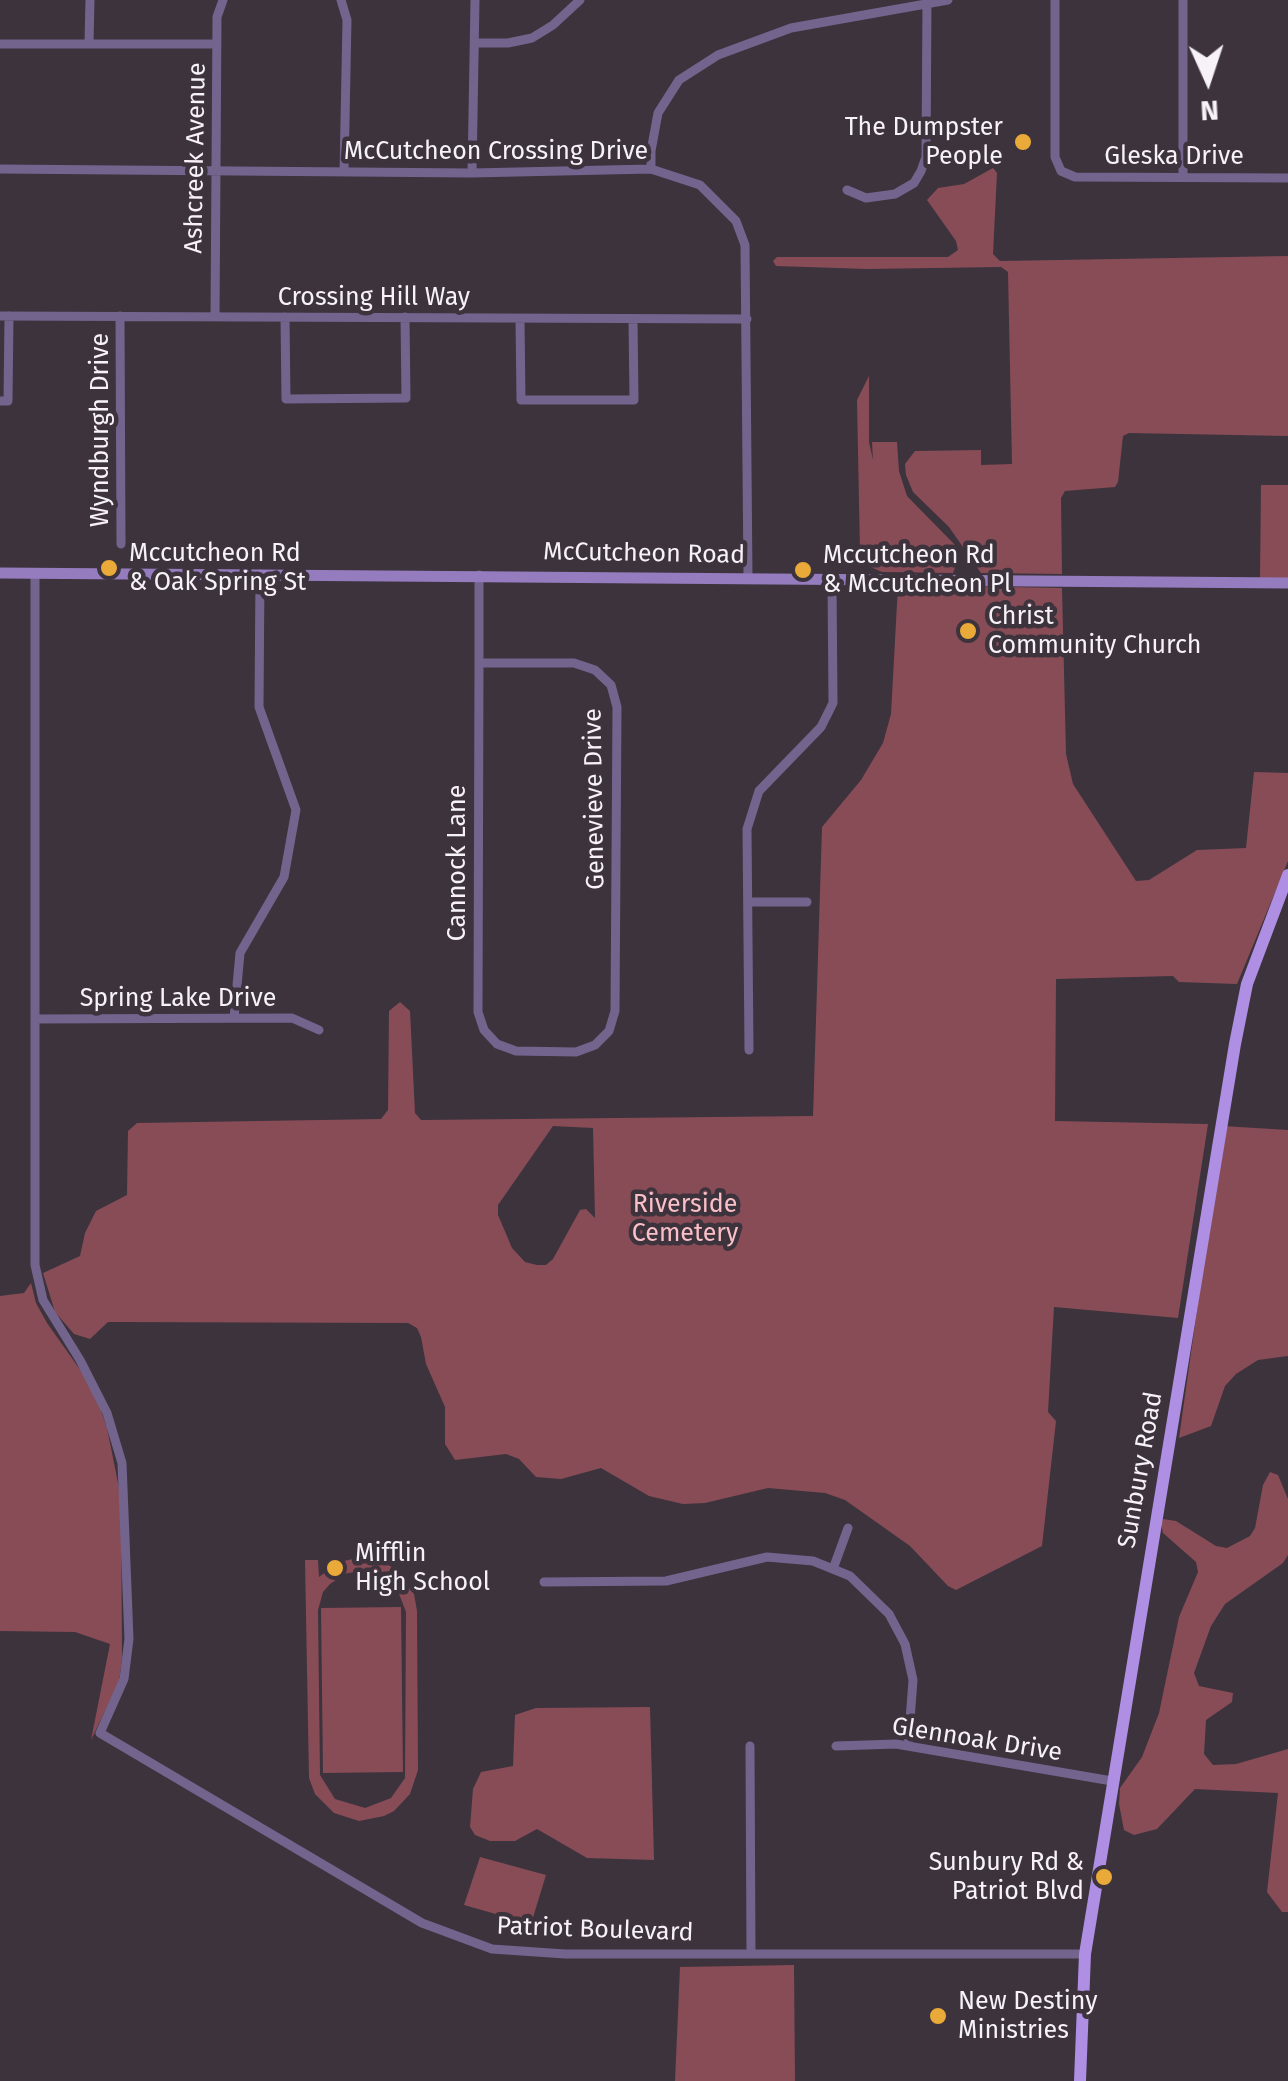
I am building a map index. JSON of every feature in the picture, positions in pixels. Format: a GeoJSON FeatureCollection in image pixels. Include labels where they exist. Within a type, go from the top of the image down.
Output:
{"type":"FeatureCollection","features":[{"type":"Feature","properties":{"kind":"main road","name":"McCutcheon Road"},"geometry":{"type":"LineString","coordinates":[[0,573],[1288,583]]}},
{"type":"Feature","properties":{"kind":"main road","name":"Sunbury Road"},"geometry":{"type":"LineString","coordinates":[[1080,2081],[1085,1954],[1234,1044],[1247,984],[1288,875]]}},
{"type":"Feature","properties":{"kind":"street"},"geometry":{"type":"LineString","coordinates":[[90,0],[90,43]]}},
{"type":"Feature","properties":{"kind":"street","name":"Ashcreek Avenue"},"geometry":{"type":"LineString","coordinates":[[214,317],[217,17],[223,0]]}},
{"type":"Feature","properties":{"kind":"street"},"geometry":{"type":"LineString","coordinates":[[340,0],[347,20],[344,172]]}},
{"type":"Feature","properties":{"kind":"street"},"geometry":{"type":"LineString","coordinates":[[472,172],[476,0]]}},
{"type":"Feature","properties":{"kind":"street"},"geometry":{"type":"LineString","coordinates":[[475,42],[508,43],[532,38],[580,0]]}},
{"type":"Feature","properties":{"kind":"street"},"geometry":{"type":"LineString","coordinates":[[652,169],[650,151],[658,113],[680,80],[718,55],[791,28],[948,0]]}},
{"type":"Feature","properties":{"kind":"street","name":"Gleska Drive"},"geometry":{"type":"LineString","coordinates":[[1055,0],[1055,157],[1060,171],[1074,177],[1288,178]]}},
{"type":"Feature","properties":{"kind":"street"},"geometry":{"type":"LineString","coordinates":[[1182,177],[1183,0]]}},
{"type":"Feature","properties":{"kind":"street"},"geometry":{"type":"LineString","coordinates":[[847,190],[866,198],[882,197],[904,190],[922,171],[926,158],[928,1]]}},
{"type":"Feature","properties":{"kind":"street"},"geometry":{"type":"LineString","coordinates":[[0,44],[217,44]]}},
{"type":"Feature","properties":{"kind":"street","name":"McCutcheon Crossing Drive"},"geometry":{"type":"LineString","coordinates":[[0,170],[652,169],[700,185],[736,221],[744,245],[748,578]]}},
{"type":"Feature","properties":{"kind":"street"},"geometry":{"type":"LineString","coordinates":[[4,316],[4,401]]}},
{"type":"Feature","properties":{"kind":"street","name":"Crossing Hill Way"},"geometry":{"type":"LineString","coordinates":[[4,316],[747,318]]}},
{"type":"Feature","properties":{"kind":"street","name":"Wyndburgh Drive"},"geometry":{"type":"LineString","coordinates":[[120,316],[121,544]]}},
{"type":"Feature","properties":{"kind":"street"},"geometry":{"type":"LineString","coordinates":[[285,317],[286,399],[406,398],[405,317]]}},
{"type":"Feature","properties":{"kind":"street"},"geometry":{"type":"LineString","coordinates":[[520,319],[522,400],[634,400],[632,320]]}},
{"type":"Feature","properties":{"kind":"street"},"geometry":{"type":"LineString","coordinates":[[34,1018],[36,573]]}},
{"type":"Feature","properties":{"kind":"street"},"geometry":{"type":"LineString","coordinates":[[234,1018],[240,953],[284,877],[296,810],[259,707],[260,574]]}},
{"type":"Feature","properties":{"kind":"street","name":"Cannock Lane"},"geometry":{"type":"LineString","coordinates":[[479,575],[478,1012],[484,1030],[498,1044],[516,1051],[576,1052],[595,1045]]}},
{"type":"Feature","properties":{"kind":"street"},"geometry":{"type":"LineString","coordinates":[[749,1050],[747,829],[759,791],[821,727],[834,703],[832,581]]}},
{"type":"Feature","properties":{"kind":"street","name":"Genevieve Drive"},"geometry":{"type":"LineString","coordinates":[[478,663],[585,666],[595,670],[610,686],[617,706],[616,1012],[609,1030],[595,1045]]}},
{"type":"Feature","properties":{"kind":"street"},"geometry":{"type":"LineString","coordinates":[[748,902],[807,902]]}},
{"type":"Feature","properties":{"kind":"street","name":"Spring Lake Drive"},"geometry":{"type":"LineString","coordinates":[[34,1018],[292,1018],[320,1030]]}},
{"type":"Feature","properties":{"kind":"street","name":"Patriot Boulevard"},"geometry":{"type":"LineString","coordinates":[[34,1018],[35,1264],[43,1300],[107,1412],[122,1463],[129,1639],[124,1678],[100,1733],[422,1923],[492,1950],[565,1954],[1085,1954]]}},
{"type":"Feature","properties":{"kind":"street"},"geometry":{"type":"LineString","coordinates":[[833,1569],[848,1528]]}},
{"type":"Feature","properties":{"kind":"street"},"geometry":{"type":"LineString","coordinates":[[544,1582],[666,1581],[767,1557],[814,1561],[850,1576],[889,1614],[905,1644],[914,1680],[908,1746]]}},
{"type":"Feature","properties":{"kind":"street"},"geometry":{"type":"LineString","coordinates":[[750,1746],[751,1954]]}},
{"type":"Feature","properties":{"kind":"street","name":"Glennoak Drive"},"geometry":{"type":"LineString","coordinates":[[836,1746],[908,1746],[1112,1781]]}},
{"type":"Feature","properties":{"kind":"green space"},"geometry":{"type":"Polygon","coordinates":[[[993,168],[997,173],[993,254],[1000,261],[1288,256],[1288,436],[1123,436],[1115,487],[1065,491],[1061,498],[1062,574],[981,573],[949,527],[913,492],[906,475],[905,464],[915,451],[981,450],[981,465],[1012,464],[1008,272],[1001,267],[776,266],[773,261],[777,257],[948,257],[958,250],[956,241],[927,200],[938,188],[964,184],[993,168]]]}},
{"type":"Feature","properties":{"kind":"green space"},"geometry":{"type":"Polygon","coordinates":[[[869,376],[869,442],[873,460],[872,442],[897,442],[899,471],[907,496],[955,545],[958,559],[953,573],[882,572],[864,564],[860,554],[857,400],[869,376]]]}},
{"type":"Feature","properties":{"kind":"green space"},"geometry":{"type":"Polygon","coordinates":[[[1261,485],[1288,485],[1288,579],[1260,579],[1261,485]]]}},
{"type":"Feature","properties":{"kind":"green space","name":"Riverside Cemetery"},"geometry":{"type":"Polygon","coordinates":[[[898,585],[1062,588],[1066,754],[1073,784],[1136,881],[1149,880],[1197,850],[1246,848],[1254,772],[1288,773],[1288,861],[1237,984],[1179,982],[1173,976],[1056,979],[1055,1121],[1208,1124],[1178,1318],[1054,1307],[1048,1412],[1056,1421],[1042,1546],[956,1590],[910,1546],[845,1500],[825,1493],[768,1488],[705,1503],[683,1504],[649,1496],[601,1468],[561,1479],[536,1477],[519,1459],[506,1454],[455,1460],[445,1444],[445,1407],[426,1364],[421,1337],[417,1328],[408,1323],[108,1322],[90,1339],[74,1334],[55,1312],[43,1273],[80,1256],[96,1211],[127,1195],[128,1131],[137,1123],[381,1119],[388,1110],[389,1011],[400,1002],[410,1011],[415,1113],[421,1120],[813,1116],[822,827],[861,780],[883,743],[891,714],[898,585]],[[553,1126],[498,1205],[498,1215],[512,1248],[525,1262],[546,1265],[553,1259],[580,1210],[586,1209],[595,1218],[593,1128],[553,1126]]]}},
{"type":"Feature","properties":{"kind":"green space"},"geometry":{"type":"Polygon","coordinates":[[[1223,1126],[1288,1130],[1288,1356],[1258,1360],[1236,1374],[1225,1386],[1211,1426],[1179,1438],[1223,1126]]]}},
{"type":"Feature","properties":{"kind":"green space"},"geometry":{"type":"Polygon","coordinates":[[[31,1283],[47,1323],[98,1402],[121,1498],[122,1658],[119,1682],[91,1740],[110,1644],[75,1632],[0,1631],[0,1296],[24,1293],[31,1283]]]}},
{"type":"Feature","properties":{"kind":"green space"},"geometry":{"type":"Polygon","coordinates":[[[1270,1472],[1278,1475],[1288,1499],[1288,1555],[1283,1563],[1225,1604],[1211,1626],[1194,1673],[1199,1686],[1233,1693],[1232,1702],[1206,1720],[1204,1754],[1213,1765],[1236,1764],[1288,1749],[1288,1912],[1282,1912],[1267,1892],[1278,1793],[1195,1789],[1157,1829],[1134,1835],[1124,1830],[1119,1804],[1120,1788],[1142,1757],[1159,1713],[1179,1617],[1198,1572],[1196,1562],[1163,1533],[1163,1519],[1176,1521],[1216,1546],[1227,1548],[1250,1536],[1255,1528],[1263,1485],[1270,1472]]]}},
{"type":"Feature","properties":{"kind":"green space"},"geometry":{"type":"Polygon","coordinates":[[[358,1558],[378,1560],[396,1569],[414,1594],[417,1611],[418,1770],[410,1794],[394,1811],[359,1821],[334,1813],[315,1794],[309,1778],[305,1560],[318,1560],[319,1577],[339,1562],[358,1558]],[[364,1570],[344,1574],[323,1592],[318,1610],[320,1775],[335,1799],[365,1808],[391,1798],[405,1778],[406,1612],[396,1586],[383,1575],[364,1570]]]}},
{"type":"Feature","properties":{"kind":"green space"},"geometry":{"type":"Polygon","coordinates":[[[401,1607],[403,1772],[323,1773],[321,1608],[401,1607]]]}},
{"type":"Feature","properties":{"kind":"green space"},"geometry":{"type":"Polygon","coordinates":[[[650,1707],[654,1860],[587,1858],[537,1829],[515,1841],[490,1841],[475,1835],[470,1827],[473,1789],[481,1772],[513,1766],[515,1715],[536,1708],[650,1707]]]}},
{"type":"Feature","properties":{"kind":"green space"},"geometry":{"type":"Polygon","coordinates":[[[480,1857],[546,1875],[531,1924],[464,1905],[480,1857]]]}},
{"type":"Feature","properties":{"kind":"green space"},"geometry":{"type":"Polygon","coordinates":[[[794,1965],[795,2081],[675,2081],[680,1967],[794,1965]]]}},
{"type":"Feature","properties":{"kind":"place","name":"The Dumpster People"},"geometry":{"type":"Point","coordinates":[1023,142]}},
{"type":"Feature","properties":{"kind":"place","name":"Mccutcheon Rd & Oak Spring St"},"geometry":{"type":"Point","coordinates":[109,568]}},
{"type":"Feature","properties":{"kind":"place","name":"Mccutcheon Rd & Mccutcheon Pl"},"geometry":{"type":"Point","coordinates":[803,570]}},
{"type":"Feature","properties":{"kind":"place","name":"Christ Community Church"},"geometry":{"type":"Point","coordinates":[968,631]}},
{"type":"Feature","properties":{"kind":"place","name":"Mifflin High School"},"geometry":{"type":"Point","coordinates":[335,1568]}},
{"type":"Feature","properties":{"kind":"place","name":"Sunbury Rd & Patriot Blvd"},"geometry":{"type":"Point","coordinates":[1104,1877]}},
{"type":"Feature","properties":{"kind":"place","name":"New Destiny Ministries"},"geometry":{"type":"Point","coordinates":[938,2016]}}]}
